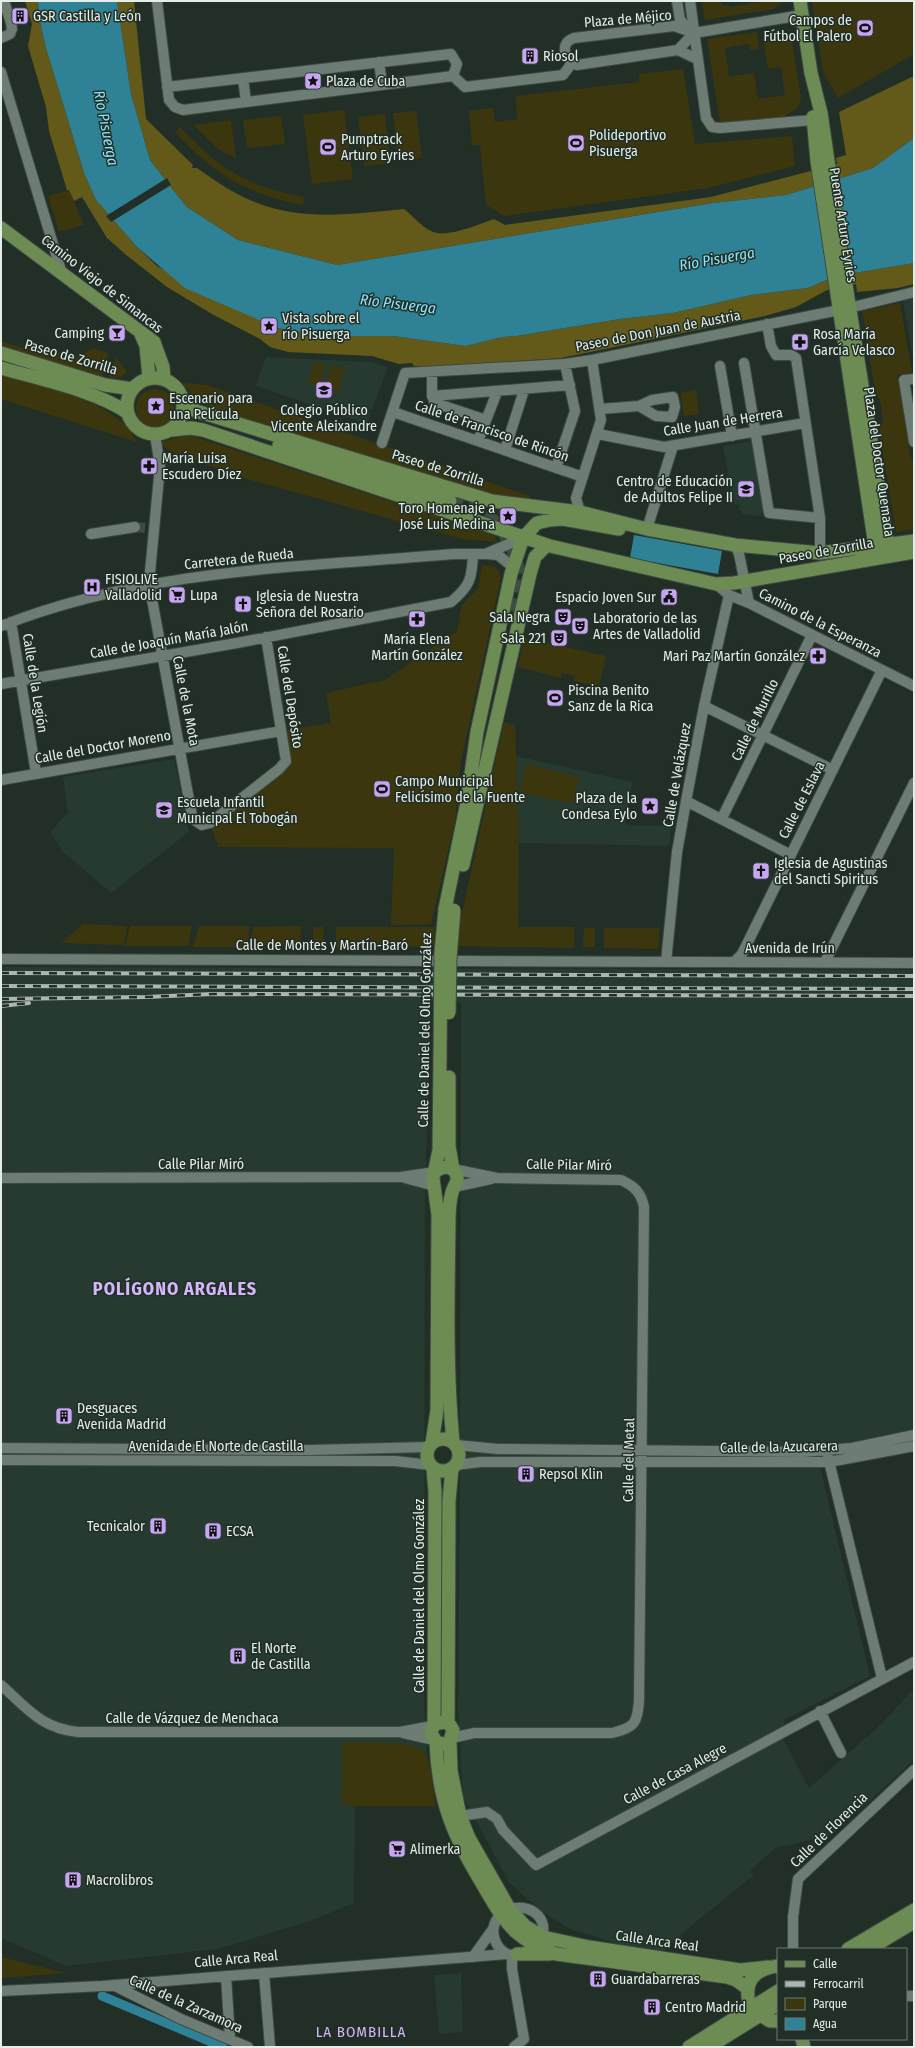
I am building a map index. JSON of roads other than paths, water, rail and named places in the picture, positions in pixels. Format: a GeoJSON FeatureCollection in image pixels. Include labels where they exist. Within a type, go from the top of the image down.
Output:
{"type":"FeatureCollection","features":[{"type":"Feature","properties":{"kind":"main road"},"geometry":{"type":"LineString","coordinates":[[800,1],[811,73],[821,113],[823,160]]}},
{"type":"Feature","properties":{"kind":"main road"},"geometry":{"type":"LineString","coordinates":[[811,73],[813,120],[823,160]]}},
{"type":"Feature","properties":{"kind":"main road","name":"Puente Arturo Eyries"},"geometry":{"type":"LineString","coordinates":[[823,160],[842,292]]}},
{"type":"Feature","properties":{"kind":"main road","name":"Camino Viejo de Simancas"},"geometry":{"type":"LineString","coordinates":[[1,228],[154,342],[163,367],[164,378]]}},
{"type":"Feature","properties":{"kind":"main road","name":"Plaza del Doctor Quemada"},"geometry":{"type":"LineString","coordinates":[[842,292],[882,550]]}},
{"type":"Feature","properties":{"kind":"main road"},"geometry":{"type":"LineString","coordinates":[[140,332],[146,346],[149,378]]}},
{"type":"Feature","properties":{"kind":"main road","name":"Paseo de Zorrilla"},"geometry":{"type":"LineString","coordinates":[[1,353],[105,386],[133,389]]}},
{"type":"Feature","properties":{"kind":"main road"},"geometry":{"type":"LineString","coordinates":[[1,368],[101,398],[117,405],[128,413]]}},
{"type":"Feature","properties":{"kind":"main road"},"geometry":{"type":"LineString","coordinates":[[155,435],[143,432],[132,422],[128,413],[128,402],[133,389],[142,380],[149,378],[164,378]]}},
{"type":"Feature","properties":{"kind":"main road","name":"Paseo de Zorrilla"},"geometry":{"type":"LineString","coordinates":[[164,378],[178,388],[184,402],[196,411],[492,501],[580,512],[647,529],[735,545],[820,553],[882,550],[914,552]]}},
{"type":"Feature","properties":{"kind":"main road"},"geometry":{"type":"LineString","coordinates":[[172,430],[182,415],[184,402]]}},
{"type":"Feature","properties":{"kind":"main road"},"geometry":{"type":"LineString","coordinates":[[196,411],[210,420],[287,448],[450,501]]}},
{"type":"Feature","properties":{"kind":"main road","name":"Paseo de Zorrilla"},"geometry":{"type":"LineString","coordinates":[[155,435],[172,430],[191,428],[203,430],[523,538],[547,545],[716,584],[744,581],[882,550],[914,541]]}},
{"type":"Feature","properties":{"kind":"main road","name":"Paseo de Zorrilla"},"geometry":{"type":"LineString","coordinates":[[523,538],[538,523],[564,520],[680,540],[691,537]]}},
{"type":"Feature","properties":{"kind":"main road","name":"Calle de Daniel del Olmo González"},"geometry":{"type":"LineString","coordinates":[[505,1913],[464,1853],[454,1832],[440,1789],[435,1741],[431,1733],[433,1725],[435,1492],[432,1467],[427,1456],[437,1403],[438,1215],[433,1178],[439,1150],[445,1057],[450,958],[450,909],[467,802],[476,732],[513,567],[523,538]]}},
{"type":"Feature","properties":{"kind":"main road","name":"Calle de Daniel del Olmo González"},"geometry":{"type":"LineString","coordinates":[[450,909],[472,828],[529,577],[535,557],[547,545]]}},
{"type":"Feature","properties":{"kind":"main road"},"geometry":{"type":"LineString","coordinates":[[472,828],[472,814],[484,732],[511,614]]}},
{"type":"Feature","properties":{"kind":"main road","name":"Calle de Daniel del Olmo González"},"geometry":{"type":"LineString","coordinates":[[445,1057],[449,1146],[452,1169],[457,1177],[451,1198],[449,1221],[448,1341],[450,1417],[454,1444],[459,1456],[454,1467],[449,1501],[449,1724],[453,1730],[451,1740],[451,1771],[460,1816],[505,1913],[516,1933],[540,1942]]}},
{"type":"Feature","properties":{"kind":"main road"},"geometry":{"type":"LineString","coordinates":[[435,1172],[443,1167],[452,1169]]}},
{"type":"Feature","properties":{"kind":"main road"},"geometry":{"type":"LineString","coordinates":[[435,1186],[446,1191],[454,1187]]}},
{"type":"Feature","properties":{"kind":"main road"},"geometry":{"type":"LineString","coordinates":[[430,1445],[441,1439],[454,1444]]}},
{"type":"Feature","properties":{"kind":"main road"},"geometry":{"type":"LineString","coordinates":[[432,1467],[443,1471],[454,1467]]}},
{"type":"Feature","properties":{"kind":"main road"},"geometry":{"type":"LineString","coordinates":[[433,1725],[441,1721],[449,1724]]}},
{"type":"Feature","properties":{"kind":"main road"},"geometry":{"type":"LineString","coordinates":[[435,1741],[442,1744],[451,1740]]}},
{"type":"Feature","properties":{"kind":"main road"},"geometry":{"type":"LineString","coordinates":[[850,1948],[914,1910]]}},
{"type":"Feature","properties":{"kind":"main road"},"geometry":{"type":"LineString","coordinates":[[871,1948],[914,1922]]}},
{"type":"Feature","properties":{"kind":"main road","name":"Calle Arca Real"},"geometry":{"type":"LineString","coordinates":[[540,1942],[556,1954],[727,1977],[736,1980],[747,1988]]}},
{"type":"Feature","properties":{"kind":"main road","name":"Calle Arca Real"},"geometry":{"type":"LineString","coordinates":[[540,1942],[589,1947],[740,1970],[773,1967]]}},
{"type":"Feature","properties":{"kind":"main road"},"geometry":{"type":"LineString","coordinates":[[512,1954],[556,1954]]}},
{"type":"Feature","properties":{"kind":"main road"},"geometry":{"type":"LineString","coordinates":[[773,1967],[756,1973],[747,1988],[747,1999],[756,2012],[770,2021],[777,2021]]}},
{"type":"Feature","properties":{"kind":"main road"},"geometry":{"type":"LineString","coordinates":[[709,2047],[756,2012],[777,1993]]}},
{"type":"Feature","properties":{"kind":"main road"},"geometry":{"type":"LineString","coordinates":[[689,2047],[756,2012],[777,2004]]}},
{"type":"Feature","properties":{"kind":"street"},"geometry":{"type":"LineString","coordinates":[[1,38],[10,34],[12,29],[4,1]]}},
{"type":"Feature","properties":{"kind":"street"},"geometry":{"type":"LineString","coordinates":[[157,1],[169,100],[172,104],[183,110],[453,76],[465,87],[563,75],[572,63],[577,65],[678,50],[697,59]]}},
{"type":"Feature","properties":{"kind":"street"},"geometry":{"type":"LineString","coordinates":[[677,1],[680,20],[694,34]]}},
{"type":"Feature","properties":{"kind":"street"},"geometry":{"type":"LineString","coordinates":[[690,1],[706,118],[712,127],[813,120]]}},
{"type":"Feature","properties":{"kind":"street"},"geometry":{"type":"LineString","coordinates":[[678,50],[694,34],[802,15]]}},
{"type":"Feature","properties":{"kind":"street","name":"Plaza de Méjico"},"geometry":{"type":"LineString","coordinates":[[572,63],[564,53],[565,44],[568,40],[574,38],[674,26],[694,34]]}},
{"type":"Feature","properties":{"kind":"street"},"geometry":{"type":"LineString","coordinates":[[167,87],[451,54],[457,64],[453,76]]}},
{"type":"Feature","properties":{"kind":"street"},"geometry":{"type":"LineString","coordinates":[[379,62],[382,84]]}},
{"type":"Feature","properties":{"kind":"street"},"geometry":{"type":"LineString","coordinates":[[312,70],[314,93]]}},
{"type":"Feature","properties":{"kind":"street"},"geometry":{"type":"LineString","coordinates":[[1,72],[62,274]]}},
{"type":"Feature","properties":{"kind":"street"},"geometry":{"type":"LineString","coordinates":[[243,78],[246,102]]}},
{"type":"Feature","properties":{"kind":"street","name":"Paseo de Don Juan de Austria"},"geometry":{"type":"LineString","coordinates":[[393,412],[405,373],[565,364],[592,360],[845,309],[914,292]]}},
{"type":"Feature","properties":{"kind":"street"},"geometry":{"type":"LineString","coordinates":[[767,324],[771,346],[776,355],[791,355],[796,358],[820,518],[820,553]]}},
{"type":"Feature","properties":{"kind":"street"},"geometry":{"type":"LineString","coordinates":[[580,512],[576,498],[598,434],[601,420],[592,360]]}},
{"type":"Feature","properties":{"kind":"street"},"geometry":{"type":"LineString","coordinates":[[744,363],[768,512],[820,518]]}},
{"type":"Feature","properties":{"kind":"street"},"geometry":{"type":"LineString","coordinates":[[556,468],[575,411],[565,364]]}},
{"type":"Feature","properties":{"kind":"street"},"geometry":{"type":"LineString","coordinates":[[720,366],[732,436]]}},
{"type":"Feature","properties":{"kind":"street"},"geometry":{"type":"LineString","coordinates":[[432,372],[432,396],[435,403],[486,420]]}},
{"type":"Feature","properties":{"kind":"street"},"geometry":{"type":"LineString","coordinates":[[914,378],[904,380],[914,442]]}},
{"type":"Feature","properties":{"kind":"street"},"geometry":{"type":"LineString","coordinates":[[432,396],[524,390],[570,385]]}},
{"type":"Feature","properties":{"kind":"street"},"geometry":{"type":"LineString","coordinates":[[505,450],[524,390]]}},
{"type":"Feature","properties":{"kind":"street"},"geometry":{"type":"LineString","coordinates":[[478,441],[497,392]]}},
{"type":"Feature","properties":{"kind":"street"},"geometry":{"type":"LineString","coordinates":[[600,409],[639,406]]}},
{"type":"Feature","properties":{"kind":"street"},"geometry":{"type":"LineString","coordinates":[[382,443],[393,412]]}},
{"type":"Feature","properties":{"kind":"street","name":"Calle de Francisco de Rincón"},"geometry":{"type":"LineString","coordinates":[[393,412],[583,477]]}},
{"type":"Feature","properties":{"kind":"street","name":"Calle Juan de Herrera"},"geometry":{"type":"LineString","coordinates":[[598,434],[664,447],[805,423]]}},
{"type":"Feature","properties":{"kind":"street","name":"Calle de la Mota"},"geometry":{"type":"LineString","coordinates":[[155,435],[160,466],[144,528],[149,583],[181,748],[192,816],[202,825]]}},
{"type":"Feature","properties":{"kind":"street"},"geometry":{"type":"LineString","coordinates":[[647,529],[673,446]]}},
{"type":"Feature","properties":{"kind":"street"},"geometry":{"type":"LineString","coordinates":[[91,534],[144,528]]}},
{"type":"Feature","properties":{"kind":"street","name":"Carretera de Rueda"},"geometry":{"type":"LineString","coordinates":[[485,554],[523,538]]}},
{"type":"Feature","properties":{"kind":"street"},"geometry":{"type":"LineString","coordinates":[[735,545],[739,554],[749,602]]}},
{"type":"Feature","properties":{"kind":"street","name":"Carretera de Rueda"},"geometry":{"type":"LineString","coordinates":[[6,624],[66,603],[149,583],[227,572],[454,554],[498,555],[513,567]]}},
{"type":"Feature","properties":{"kind":"street","name":"Calle de Joaquín María Jalón"},"geometry":{"type":"LineString","coordinates":[[1,684],[266,637],[451,602],[465,591],[472,577],[473,554]]}},
{"type":"Feature","properties":{"kind":"street","name":"Camino de la Esperanza"},"geometry":{"type":"LineString","coordinates":[[716,584],[729,595],[749,602],[914,686]]}},
{"type":"Feature","properties":{"kind":"street","name":"Calle de Velázquez"},"geometry":{"type":"LineString","coordinates":[[666,962],[678,852],[686,801],[704,706],[729,595]]}},
{"type":"Feature","properties":{"kind":"street","name":"Calle de la Legión"},"geometry":{"type":"LineString","coordinates":[[6,624],[20,681],[36,773]]}},
{"type":"Feature","properties":{"kind":"street","name":"Calle de Murillo"},"geometry":{"type":"LineString","coordinates":[[722,818],[812,635]]}},
{"type":"Feature","properties":{"kind":"street","name":"Calle del Depósito"},"geometry":{"type":"LineString","coordinates":[[202,825],[210,823],[279,769],[286,760],[266,637]]}},
{"type":"Feature","properties":{"kind":"street","name":"Calle de Eslava"},"geometry":{"type":"LineString","coordinates":[[734,962],[742,954],[882,670]]}},
{"type":"Feature","properties":{"kind":"street"},"geometry":{"type":"LineString","coordinates":[[704,706],[833,770]]}},
{"type":"Feature","properties":{"kind":"street","name":"Calle del Doctor Moreno"},"geometry":{"type":"LineString","coordinates":[[1,780],[281,731]]}},
{"type":"Feature","properties":{"kind":"street"},"geometry":{"type":"LineString","coordinates":[[825,962],[914,783]]}},
{"type":"Feature","properties":{"kind":"street"},"geometry":{"type":"LineString","coordinates":[[686,801],[791,854]]}},
{"type":"Feature","properties":{"kind":"street","name":"Calle de Montes y Martín-Baró"},"geometry":{"type":"LineString","coordinates":[[1,959],[666,962]]}},
{"type":"Feature","properties":{"kind":"street","name":"Avenida de Irún"},"geometry":{"type":"LineString","coordinates":[[666,962],[913,961]]}},
{"type":"Feature","properties":{"kind":"street","name":"Calle Pilar Miró"},"geometry":{"type":"LineString","coordinates":[[452,1169],[496,1178],[621,1180],[631,1184],[638,1190]]}},
{"type":"Feature","properties":{"kind":"street","name":"Calle Pilar Miró"},"geometry":{"type":"LineString","coordinates":[[1,1178],[401,1177],[435,1172]]}},
{"type":"Feature","properties":{"kind":"street","name":"Calle Pilar Miró"},"geometry":{"type":"LineString","coordinates":[[401,1177],[435,1186]]}},
{"type":"Feature","properties":{"kind":"street","name":"Calle Pilar Miró"},"geometry":{"type":"LineString","coordinates":[[454,1187],[496,1178]]}},
{"type":"Feature","properties":{"kind":"street","name":"Calle del Metal"},"geometry":{"type":"LineString","coordinates":[[474,1733],[612,1733],[630,1728],[637,1719],[639,1701],[643,1463],[644,1207],[638,1190]]}},
{"type":"Feature","properties":{"kind":"street","name":"Calle de la Azucarera"},"geometry":{"type":"LineString","coordinates":[[643,1449],[826,1451],[852,1448],[914,1435]]}},
{"type":"Feature","properties":{"kind":"street"},"geometry":{"type":"LineString","coordinates":[[454,1444],[498,1449],[643,1449]]}},
{"type":"Feature","properties":{"kind":"street","name":"Avenida de El Norte de Castilla"},"geometry":{"type":"LineString","coordinates":[[1,1448],[309,1450],[395,1449],[430,1445]]}},
{"type":"Feature","properties":{"kind":"street","name":"Calle de la Azucarera"},"geometry":{"type":"LineString","coordinates":[[643,1463],[829,1462],[914,1446]]}},
{"type":"Feature","properties":{"kind":"street"},"geometry":{"type":"LineString","coordinates":[[826,1451],[882,1678]]}},
{"type":"Feature","properties":{"kind":"street","name":"Avenida de El Norte de Castilla"},"geometry":{"type":"LineString","coordinates":[[1,1460],[395,1460],[432,1467]]}},
{"type":"Feature","properties":{"kind":"street"},"geometry":{"type":"LineString","coordinates":[[454,1467],[480,1462],[643,1463]]}},
{"type":"Feature","properties":{"kind":"street","name":"Calle de Casa Alegre"},"geometry":{"type":"LineString","coordinates":[[460,1816],[488,1812],[497,1819],[503,1830],[536,1865],[820,1711],[914,1662]]}},
{"type":"Feature","properties":{"kind":"street","name":"Calle de Vázquez de Menchaca"},"geometry":{"type":"LineString","coordinates":[[1,1685],[40,1720],[53,1727],[66,1730],[400,1732],[433,1725]]}},
{"type":"Feature","properties":{"kind":"street"},"geometry":{"type":"LineString","coordinates":[[820,1711],[841,1753]]}},
{"type":"Feature","properties":{"kind":"street"},"geometry":{"type":"LineString","coordinates":[[449,1724],[474,1733]]}},
{"type":"Feature","properties":{"kind":"street","name":"Calle de Vázquez de Menchaca"},"geometry":{"type":"LineString","coordinates":[[400,1732],[435,1741]]}},
{"type":"Feature","properties":{"kind":"street"},"geometry":{"type":"LineString","coordinates":[[451,1740],[474,1733]]}},
{"type":"Feature","properties":{"kind":"street","name":"Calle de Florencia"},"geometry":{"type":"LineString","coordinates":[[793,1948],[793,1917],[798,1879],[914,1770]]}},
{"type":"Feature","properties":{"kind":"street"},"geometry":{"type":"LineString","coordinates":[[473,1957],[493,1929],[497,1920],[505,1913],[520,1908],[532,1911],[541,1920],[543,1926],[540,1942]]}},
{"type":"Feature","properties":{"kind":"street"},"geometry":{"type":"LineString","coordinates":[[493,1929],[494,1937],[498,1946],[512,1954],[512,1970],[524,2039],[514,2047]]}},
{"type":"Feature","properties":{"kind":"street","name":"Calle Arca Real"},"geometry":{"type":"LineString","coordinates":[[1,1990],[113,1985],[512,1954],[540,1942]]}},
{"type":"Feature","properties":{"kind":"street"},"geometry":{"type":"LineString","coordinates":[[264,1973],[270,2047]]}},
{"type":"Feature","properties":{"kind":"street"},"geometry":{"type":"LineString","coordinates":[[226,1976],[230,2039]]}},
{"type":"Feature","properties":{"kind":"street","name":"Calle de la Zarzamora"},"geometry":{"type":"LineString","coordinates":[[113,1985],[181,2019],[248,2047]]}},
{"type":"Feature","properties":{"kind":"water","name":"Río Pisuerga"},"geometry":{"type":"Polygon","coordinates":[[[38,1],[117,1],[131,94],[150,160],[187,207],[238,240],[337,265],[713,203],[786,195],[873,168],[914,138],[914,263],[854,273],[826,280],[808,288],[751,295],[673,313],[620,319],[502,337],[466,346],[393,336],[325,336],[278,328],[185,288],[137,247],[96,200],[84,173],[46,48],[39,17],[38,1]]]}},
{"type":"Feature","properties":{"kind":"water"},"geometry":{"type":"Polygon","coordinates":[[[634,535],[722,551],[718,574],[630,558],[634,535]]]}},
{"type":"Feature","properties":{"kind":"waterway"},"geometry":{"type":"LineString","coordinates":[[102,1996],[223,2047]]}},
{"type":"Feature","properties":{"kind":"tunnel"},"geometry":{"type":"LineString","coordinates":[[450,501],[473,508],[488,516],[502,530],[508,539],[518,567],[518,582],[511,614]]}},
{"type":"Feature","properties":{"kind":"tunnel"},"geometry":{"type":"LineString","coordinates":[[135,527],[145,528]]}},
{"type":"Feature","properties":{"kind":"railway"},"geometry":{"type":"LineString","coordinates":[[1,973],[914,976]]}},
{"type":"Feature","properties":{"kind":"railway"},"geometry":{"type":"LineString","coordinates":[[1,986],[914,989]]}},
{"type":"Feature","properties":{"kind":"railway"},"geometry":{"type":"LineString","coordinates":[[1,999],[147,997],[212,994],[914,996]]}},
{"type":"Feature","properties":{"kind":"railway"},"geometry":{"type":"LineString","coordinates":[[1,1006],[29,1003]]}},
{"type":"Feature","properties":{"kind":"place","name":"GSR Castilla y León"},"geometry":{"type":"Point","coordinates":[20,16]}},
{"type":"Feature","properties":{"kind":"place","name":"Campos de Fútbol El Palero"},"geometry":{"type":"Point","coordinates":[865,28]}},
{"type":"Feature","properties":{"kind":"place","name":"Riosol"},"geometry":{"type":"Point","coordinates":[530,56]}},
{"type":"Feature","properties":{"kind":"place","name":"Plaza de Cuba"},"geometry":{"type":"Point","coordinates":[313,81]}},
{"type":"Feature","properties":{"kind":"place","name":"Polideportivo Pisuerga"},"geometry":{"type":"Point","coordinates":[576,143]}},
{"type":"Feature","properties":{"kind":"place","name":"Pumptrack Arturo Eyries"},"geometry":{"type":"Point","coordinates":[328,147]}},
{"type":"Feature","properties":{"kind":"place","name":"Vista sobre el río Pisuerga"},"geometry":{"type":"Point","coordinates":[269,326]}},
{"type":"Feature","properties":{"kind":"place","name":"Camping"},"geometry":{"type":"Point","coordinates":[117,333]}},
{"type":"Feature","properties":{"kind":"place","name":"Rosa María García Velasco"},"geometry":{"type":"Point","coordinates":[800,342]}},
{"type":"Feature","properties":{"kind":"place","name":"Colegio Público Vicente Aleixandre"},"geometry":{"type":"Point","coordinates":[324,390]}},
{"type":"Feature","properties":{"kind":"place","name":"Escenario para una Película"},"geometry":{"type":"Point","coordinates":[156,406]}},
{"type":"Feature","properties":{"kind":"place","name":"María Luisa Escudero Díez"},"geometry":{"type":"Point","coordinates":[149,466]}},
{"type":"Feature","properties":{"kind":"place","name":"Centro de Educación de Adultos Felipe II"},"geometry":{"type":"Point","coordinates":[746,489]}},
{"type":"Feature","properties":{"kind":"place","name":"Toro Homenaje a José Luis Medina"},"geometry":{"type":"Point","coordinates":[508,516]}},
{"type":"Feature","properties":{"kind":"place","name":"FISIOLIVE Valladolid"},"geometry":{"type":"Point","coordinates":[92,587]}},
{"type":"Feature","properties":{"kind":"place","name":"Lupa"},"geometry":{"type":"Point","coordinates":[177,595]}},
{"type":"Feature","properties":{"kind":"place","name":"Espacio Joven Sur"},"geometry":{"type":"Point","coordinates":[669,597]}},
{"type":"Feature","properties":{"kind":"place","name":"Iglesia de Nuestra Señora del Rosario"},"geometry":{"type":"Point","coordinates":[243,604]}},
{"type":"Feature","properties":{"kind":"place","name":"Sala Negra"},"geometry":{"type":"Point","coordinates":[563,617]}},
{"type":"Feature","properties":{"kind":"place","name":"María Elena Martín González"},"geometry":{"type":"Point","coordinates":[417,619]}},
{"type":"Feature","properties":{"kind":"place","name":"Laboratorio de las Artes de Valladolid"},"geometry":{"type":"Point","coordinates":[580,626]}},
{"type":"Feature","properties":{"kind":"place","name":"Sala 221"},"geometry":{"type":"Point","coordinates":[559,638]}},
{"type":"Feature","properties":{"kind":"place","name":"Mari Paz Martín González"},"geometry":{"type":"Point","coordinates":[818,656]}},
{"type":"Feature","properties":{"kind":"place","name":"Piscina Benito Sanz de la Rica"},"geometry":{"type":"Point","coordinates":[555,698]}},
{"type":"Feature","properties":{"kind":"place","name":"Campo Municipal Felicísimo de la Fuente"},"geometry":{"type":"Point","coordinates":[382,789]}},
{"type":"Feature","properties":{"kind":"place","name":"Plaza de la Condesa Eylo"},"geometry":{"type":"Point","coordinates":[650,806]}},
{"type":"Feature","properties":{"kind":"place","name":"Escuela Infantil Municipal El Tobogán"},"geometry":{"type":"Point","coordinates":[164,810]}},
{"type":"Feature","properties":{"kind":"place","name":"Iglesia de Agustinas del Sancti Spiritus"},"geometry":{"type":"Point","coordinates":[761,871]}},
{"type":"Feature","properties":{"kind":"place","name":"Desguaces Avenida Madrid"},"geometry":{"type":"Point","coordinates":[64,1416]}},
{"type":"Feature","properties":{"kind":"place","name":"Repsol Klin"},"geometry":{"type":"Point","coordinates":[526,1474]}},
{"type":"Feature","properties":{"kind":"place","name":"Tecnicalor"},"geometry":{"type":"Point","coordinates":[158,1526]}},
{"type":"Feature","properties":{"kind":"place","name":"ECSA"},"geometry":{"type":"Point","coordinates":[213,1531]}},
{"type":"Feature","properties":{"kind":"place","name":"El Norte de Castilla"},"geometry":{"type":"Point","coordinates":[238,1656]}},
{"type":"Feature","properties":{"kind":"place","name":"Alimerka"},"geometry":{"type":"Point","coordinates":[397,1849]}},
{"type":"Feature","properties":{"kind":"place","name":"Macrolibros"},"geometry":{"type":"Point","coordinates":[73,1880]}},
{"type":"Feature","properties":{"kind":"place","name":"Guardabarreras"},"geometry":{"type":"Point","coordinates":[598,1979]}},
{"type":"Feature","properties":{"kind":"place","name":"Centro Madrid"},"geometry":{"type":"Point","coordinates":[652,2007]}},
{"type":"Feature","properties":{"kind":"district","name":"POLÍGONO ARGALES"},"geometry":{"type":"Point","coordinates":[175,1289]}},
{"type":"Feature","properties":{"kind":"district","name":"LA BOMBILLA"},"geometry":{"type":"Point","coordinates":[361,2032]}}]}
